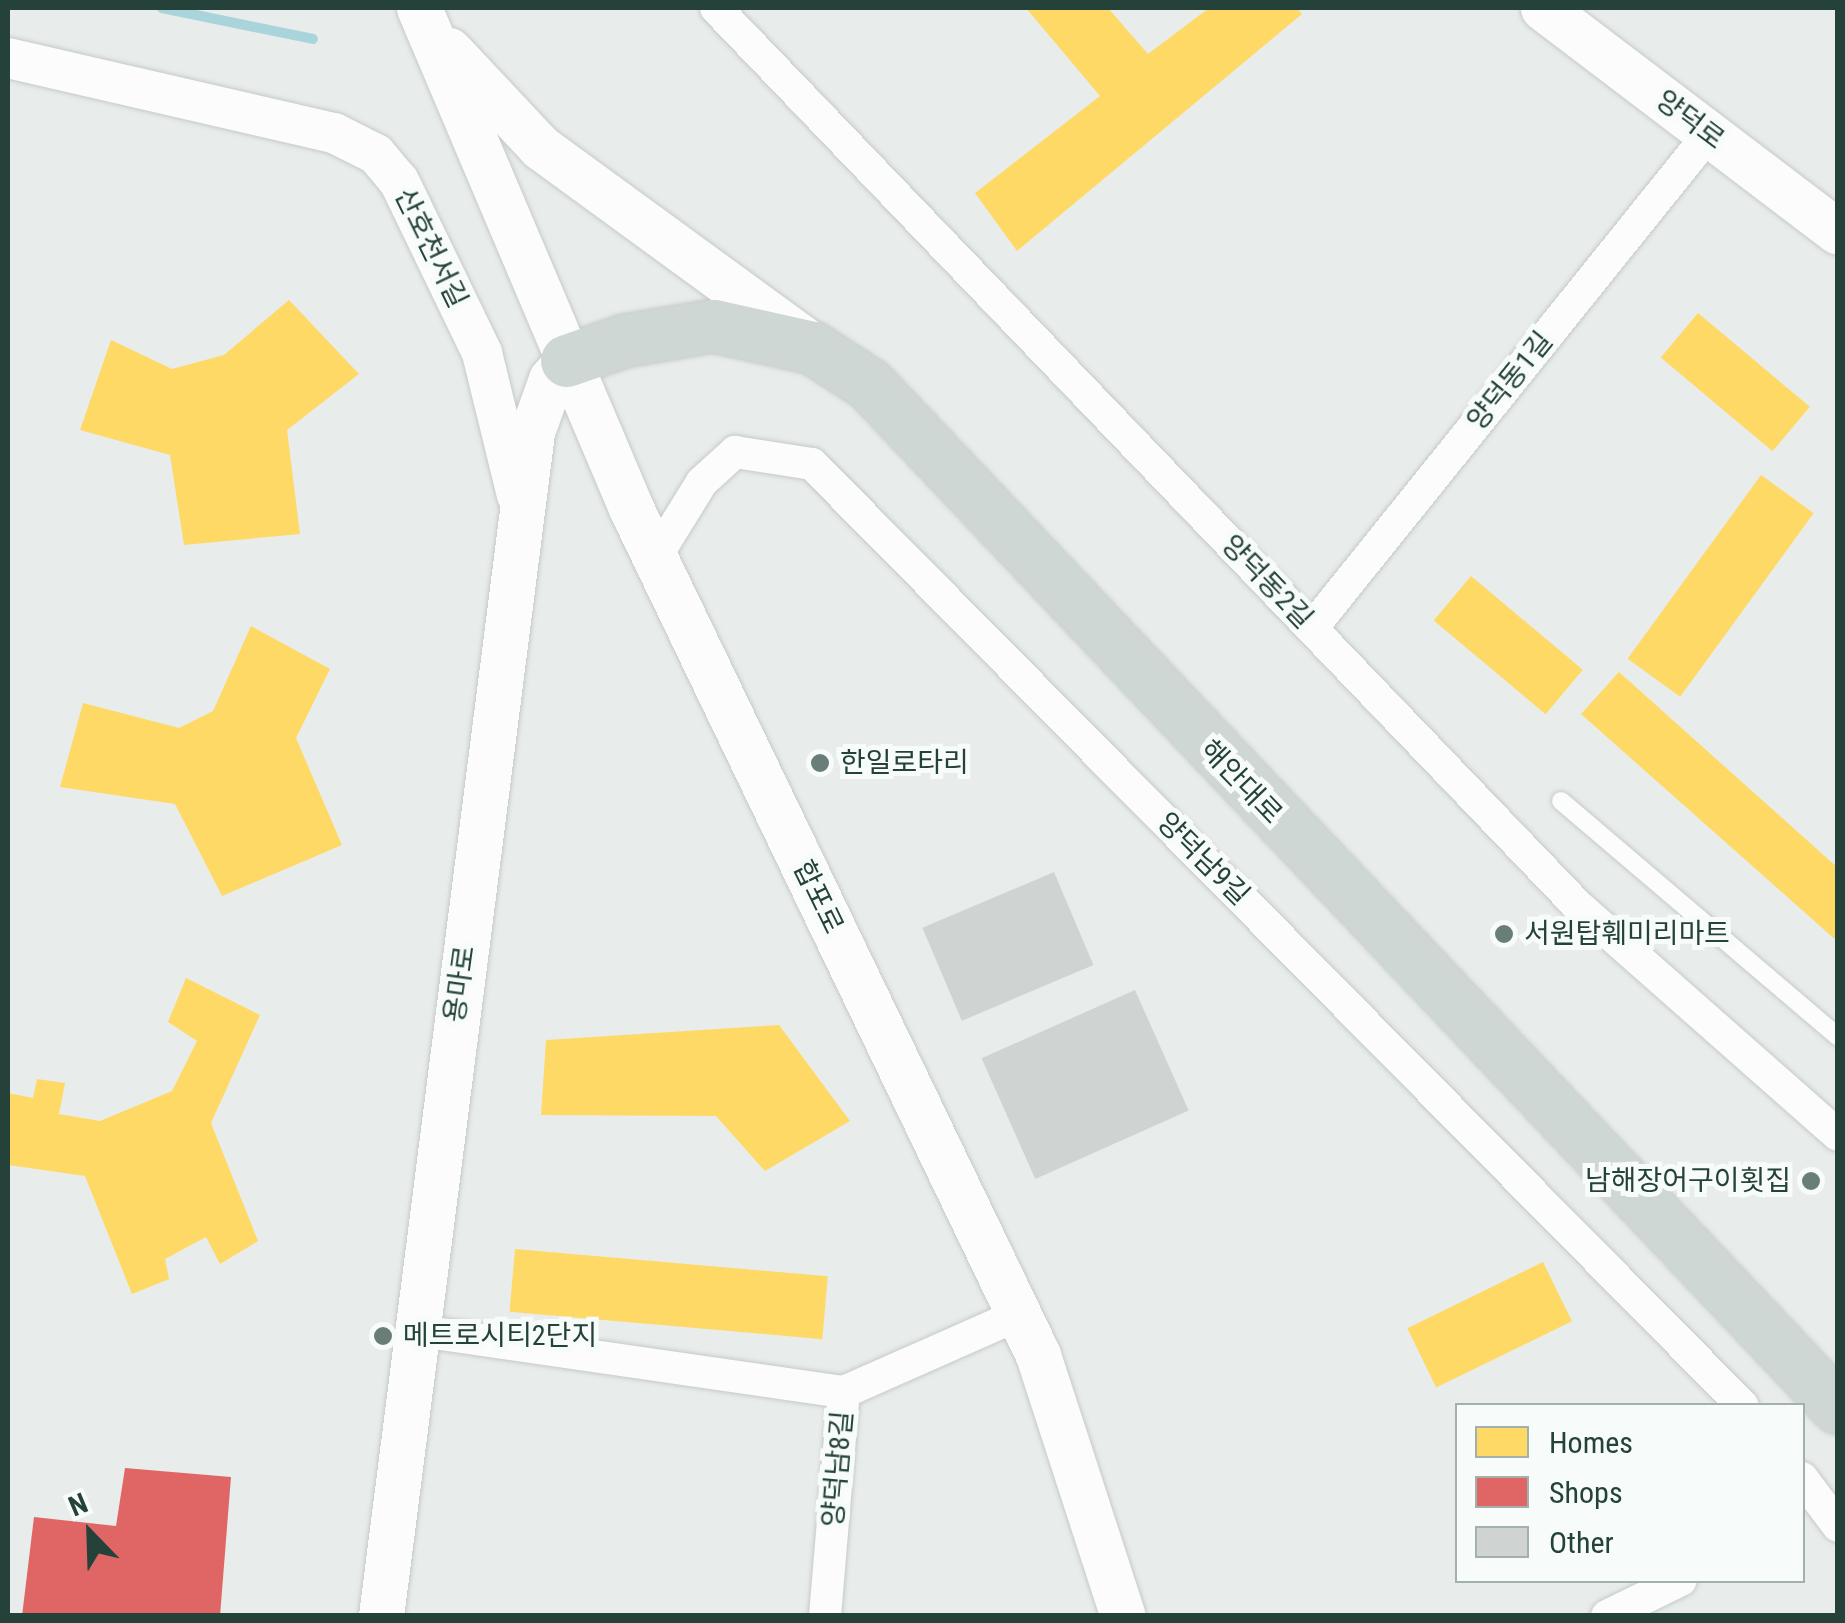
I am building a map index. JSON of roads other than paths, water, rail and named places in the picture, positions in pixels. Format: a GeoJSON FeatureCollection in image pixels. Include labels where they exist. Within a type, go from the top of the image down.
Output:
{"type":"FeatureCollection","features":[{"type":"Feature","properties":{"kind":"main road","name":"양덕로"},"geometry":{"type":"LineString","coordinates":[[1543,8],[1838,232]]}},
{"type":"Feature","properties":{"kind":"main road","name":"합포로"},"geometry":{"type":"LineString","coordinates":[[428,20],[493,187],[655,558],[1018,1315],[1123,1616]]}},
{"type":"Feature","properties":{"kind":"main road"},"geometry":{"type":"LineString","coordinates":[[428,20],[540,147],[831,358]]}},
{"type":"Feature","properties":{"kind":"main road","name":"해안대로"},"geometry":{"type":"LineString","coordinates":[[567,361],[624,341],[714,326],[771,334],[831,358],[891,404],[1060,592],[1838,1408]]}},
{"type":"Feature","properties":{"kind":"main road","name":"용마로"},"geometry":{"type":"LineString","coordinates":[[382,1616],[413,1330],[536,416],[550,380],[567,361]]}},
{"type":"Feature","properties":{"kind":"street","name":"양덕동2길"},"geometry":{"type":"LineString","coordinates":[[716,8],[1576,904],[1838,1136]]}},
{"type":"Feature","properties":{"kind":"street","name":"산호천서길"},"geometry":{"type":"LineString","coordinates":[[8,58],[334,133],[376,154],[406,196],[482,354],[513,469],[520,543]]}},
{"type":"Feature","properties":{"kind":"street","name":"양덕동1길"},"geometry":{"type":"LineString","coordinates":[[1312,628],[1708,134]]}},
{"type":"Feature","properties":{"kind":"street","name":"양덕남9길"},"geometry":{"type":"LineString","coordinates":[[655,558],[702,482],[735,452],[812,464],[1739,1403]]}},
{"type":"Feature","properties":{"kind":"street","name":"양덕남8길"},"geometry":{"type":"LineString","coordinates":[[825,1616],[844,1392],[1018,1315]]}},
{"type":"Feature","properties":{"kind":"street"},"geometry":{"type":"LineString","coordinates":[[413,1330],[844,1392]]}},
{"type":"Feature","properties":{"kind":"street"},"geometry":{"type":"LineString","coordinates":[[1805,1484],[1823,1520]]}},
{"type":"Feature","properties":{"kind":"street"},"geometry":{"type":"LineString","coordinates":[[1607,1616],[1675,1583]]}},
{"type":"Feature","properties":{"kind":"lane"},"geometry":{"type":"LineString","coordinates":[[1562,801],[1838,1037]]}},
{"type":"Feature","properties":{"kind":"waterway"},"geometry":{"type":"LineString","coordinates":[[162,8],[313,39]]}},
{"type":"Feature","properties":{"kind":"place","name":"한일로타리"},"geometry":{"type":"Point","coordinates":[820,763]}},
{"type":"Feature","properties":{"kind":"place","name":"서원탑훼미리마트"},"geometry":{"type":"Point","coordinates":[1504,934]}},
{"type":"Feature","properties":{"kind":"place","name":"남해장어구이횟집"},"geometry":{"type":"Point","coordinates":[1811,1181]}},
{"type":"Feature","properties":{"kind":"place","name":"메트로시티2단지"},"geometry":{"type":"Point","coordinates":[383,1336]}}]}
